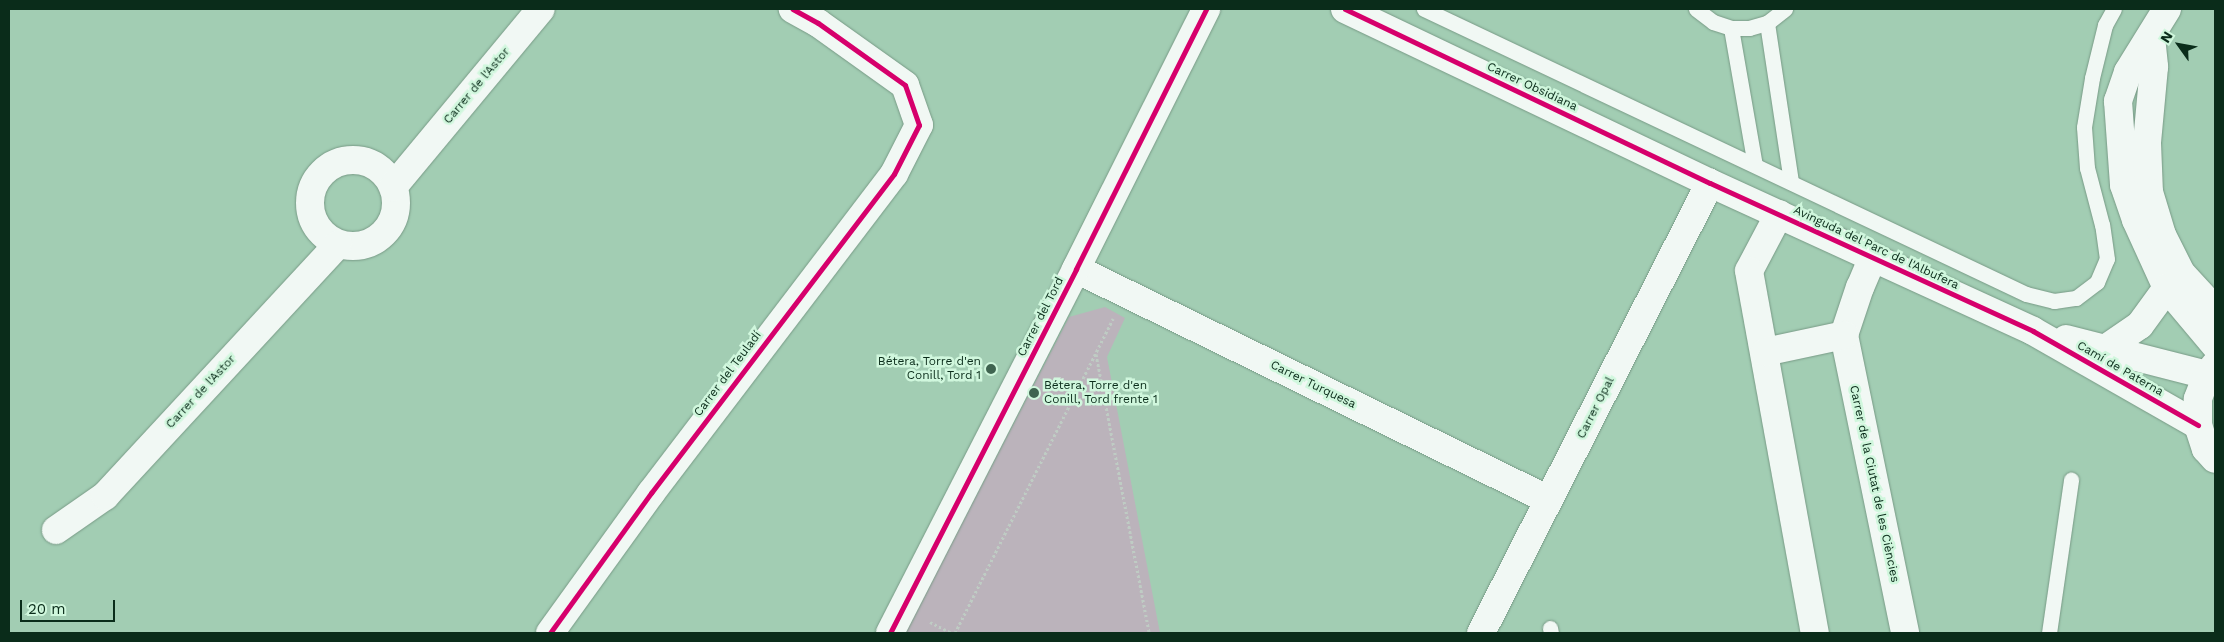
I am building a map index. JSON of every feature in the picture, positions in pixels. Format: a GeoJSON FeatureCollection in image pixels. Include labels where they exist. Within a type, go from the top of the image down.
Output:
{"type":"FeatureCollection","features":[{"type":"Feature","properties":{"kind":"street","name":"Carrer de l'Astor"},"geometry":{"type":"LineString","coordinates":[[393,187],[541,9]]}},
{"type":"Feature","properties":{"kind":"street","name":"Carrer del Teuladí"},"geometry":{"type":"LineString","coordinates":[[550,633],[651,493],[894,174],[919,125],[905,86],[825,28],[793,9]]}},
{"type":"Feature","properties":{"kind":"street","name":"Carrer del Tord"},"geometry":{"type":"LineString","coordinates":[[890,633],[1206,9]]}},
{"type":"Feature","properties":{"kind":"street","name":"Carrer Obsidiana"},"geometry":{"type":"LineString","coordinates":[[1345,9],[1710,183]]}},
{"type":"Feature","properties":{"kind":"street"},"geometry":{"type":"LineString","coordinates":[[2167,9],[2128,72],[2118,101],[2124,185],[2136,220],[2167,288],[2215,345]]}},
{"type":"Feature","properties":{"kind":"street"},"geometry":{"type":"LineString","coordinates":[[2151,37],[2154,67],[2147,143],[2150,192],[2162,235],[2181,273],[2215,310]]}},
{"type":"Feature","properties":{"kind":"street"},"geometry":{"type":"LineString","coordinates":[[348,160],[362,161],[375,166],[386,175],[393,187],[396,201],[395,215],[388,228],[379,238],[366,244],[352,246],[338,244],[326,237],[316,226],[311,213],[310,198],[314,185],[322,173],[334,164],[348,160]]}},
{"type":"Feature","properties":{"kind":"street","name":"Avinguda del Parc de l'Albufera"},"geometry":{"type":"LineString","coordinates":[[1710,183],[2033,331]]}},
{"type":"Feature","properties":{"kind":"street","name":"Carrer Opal"},"geometry":{"type":"LineString","coordinates":[[1481,633],[1710,183]]}},
{"type":"Feature","properties":{"kind":"street"},"geometry":{"type":"LineString","coordinates":[[1779,214],[1749,271],[1814,633]]}},
{"type":"Feature","properties":{"kind":"street","name":"Carrer de l'Astor"},"geometry":{"type":"LineString","coordinates":[[56,530],[105,496],[338,244]]}},
{"type":"Feature","properties":{"kind":"street","name":"Carrer de la Ciutat de les Ciències"},"geometry":{"type":"LineString","coordinates":[[1873,257],[1860,286],[1844,335],[1905,633]]}},
{"type":"Feature","properties":{"kind":"street","name":"Carrer Turquesa"},"geometry":{"type":"LineString","coordinates":[[1076,269],[1549,500]]}},
{"type":"Feature","properties":{"kind":"street","name":"Camí de Paterna"},"geometry":{"type":"LineString","coordinates":[[2104,349],[2140,325],[2167,288]]}},
{"type":"Feature","properties":{"kind":"street","name":"Camí de Paterna"},"geometry":{"type":"LineString","coordinates":[[2033,331],[2104,349],[2211,370]]}},
{"type":"Feature","properties":{"kind":"street","name":"Camí de Paterna"},"geometry":{"type":"LineString","coordinates":[[2033,331],[2198,425]]}},
{"type":"Feature","properties":{"kind":"street"},"geometry":{"type":"LineString","coordinates":[[1765,352],[1844,335]]}},
{"type":"Feature","properties":{"kind":"street"},"geometry":{"type":"LineString","coordinates":[[2211,370],[2198,399],[2198,425],[2206,449],[2215,460]]}},
{"type":"Feature","properties":{"kind":"lane"},"geometry":{"type":"LineString","coordinates":[[1424,9],[2026,294],[2054,301],[2076,298],[2097,282],[2106,259],[2102,224],[2087,168],[2084,127],[2092,78],[2106,25],[2114,9]]}},
{"type":"Feature","properties":{"kind":"lane"},"geometry":{"type":"LineString","coordinates":[[1696,9],[1714,22],[1731,28],[1749,28],[1767,23],[1785,9]]}},
{"type":"Feature","properties":{"kind":"lane"},"geometry":{"type":"LineString","coordinates":[[1767,23],[1791,182]]}},
{"type":"Feature","properties":{"kind":"lane"},"geometry":{"type":"LineString","coordinates":[[1731,28],[1755,166]]}},
{"type":"Feature","properties":{"kind":"lane"},"geometry":{"type":"LineString","coordinates":[[2049,633],[2071,480]]}},
{"type":"Feature","properties":{"kind":"path"},"geometry":{"type":"LineString","coordinates":[[922,618],[953,633],[1116,313]]}},
{"type":"Feature","properties":{"kind":"path"},"geometry":{"type":"LineString","coordinates":[[1096,354],[1149,633]]}},
{"type":"Feature","properties":{"kind":"shaded area"},"geometry":{"type":"Polygon","coordinates":[[[1105,307],[1125,318],[1107,357],[1160,633],[905,633],[1069,317],[1105,307]]]}},
{"type":"Feature","properties":{"kind":"cycle path"},"geometry":{"type":"LineString","coordinates":[[550,633],[651,493],[894,174],[919,125],[905,85],[818,23],[793,9]]}},
{"type":"Feature","properties":{"kind":"cycle path"},"geometry":{"type":"LineString","coordinates":[[890,633],[1206,9]]}},
{"type":"Feature","properties":{"kind":"cycle path"},"geometry":{"type":"LineString","coordinates":[[1345,9],[1710,183],[2033,331],[2198,425]]}},
{"type":"Feature","properties":{"kind":"place","name":"Bétera, Torre d'en Conill, Tord 1"},"geometry":{"type":"Point","coordinates":[991,369]}},
{"type":"Feature","properties":{"kind":"place","name":"Bétera, Torre d'en Conill, Tord frente 1"},"geometry":{"type":"Point","coordinates":[1034,393]}}]}
